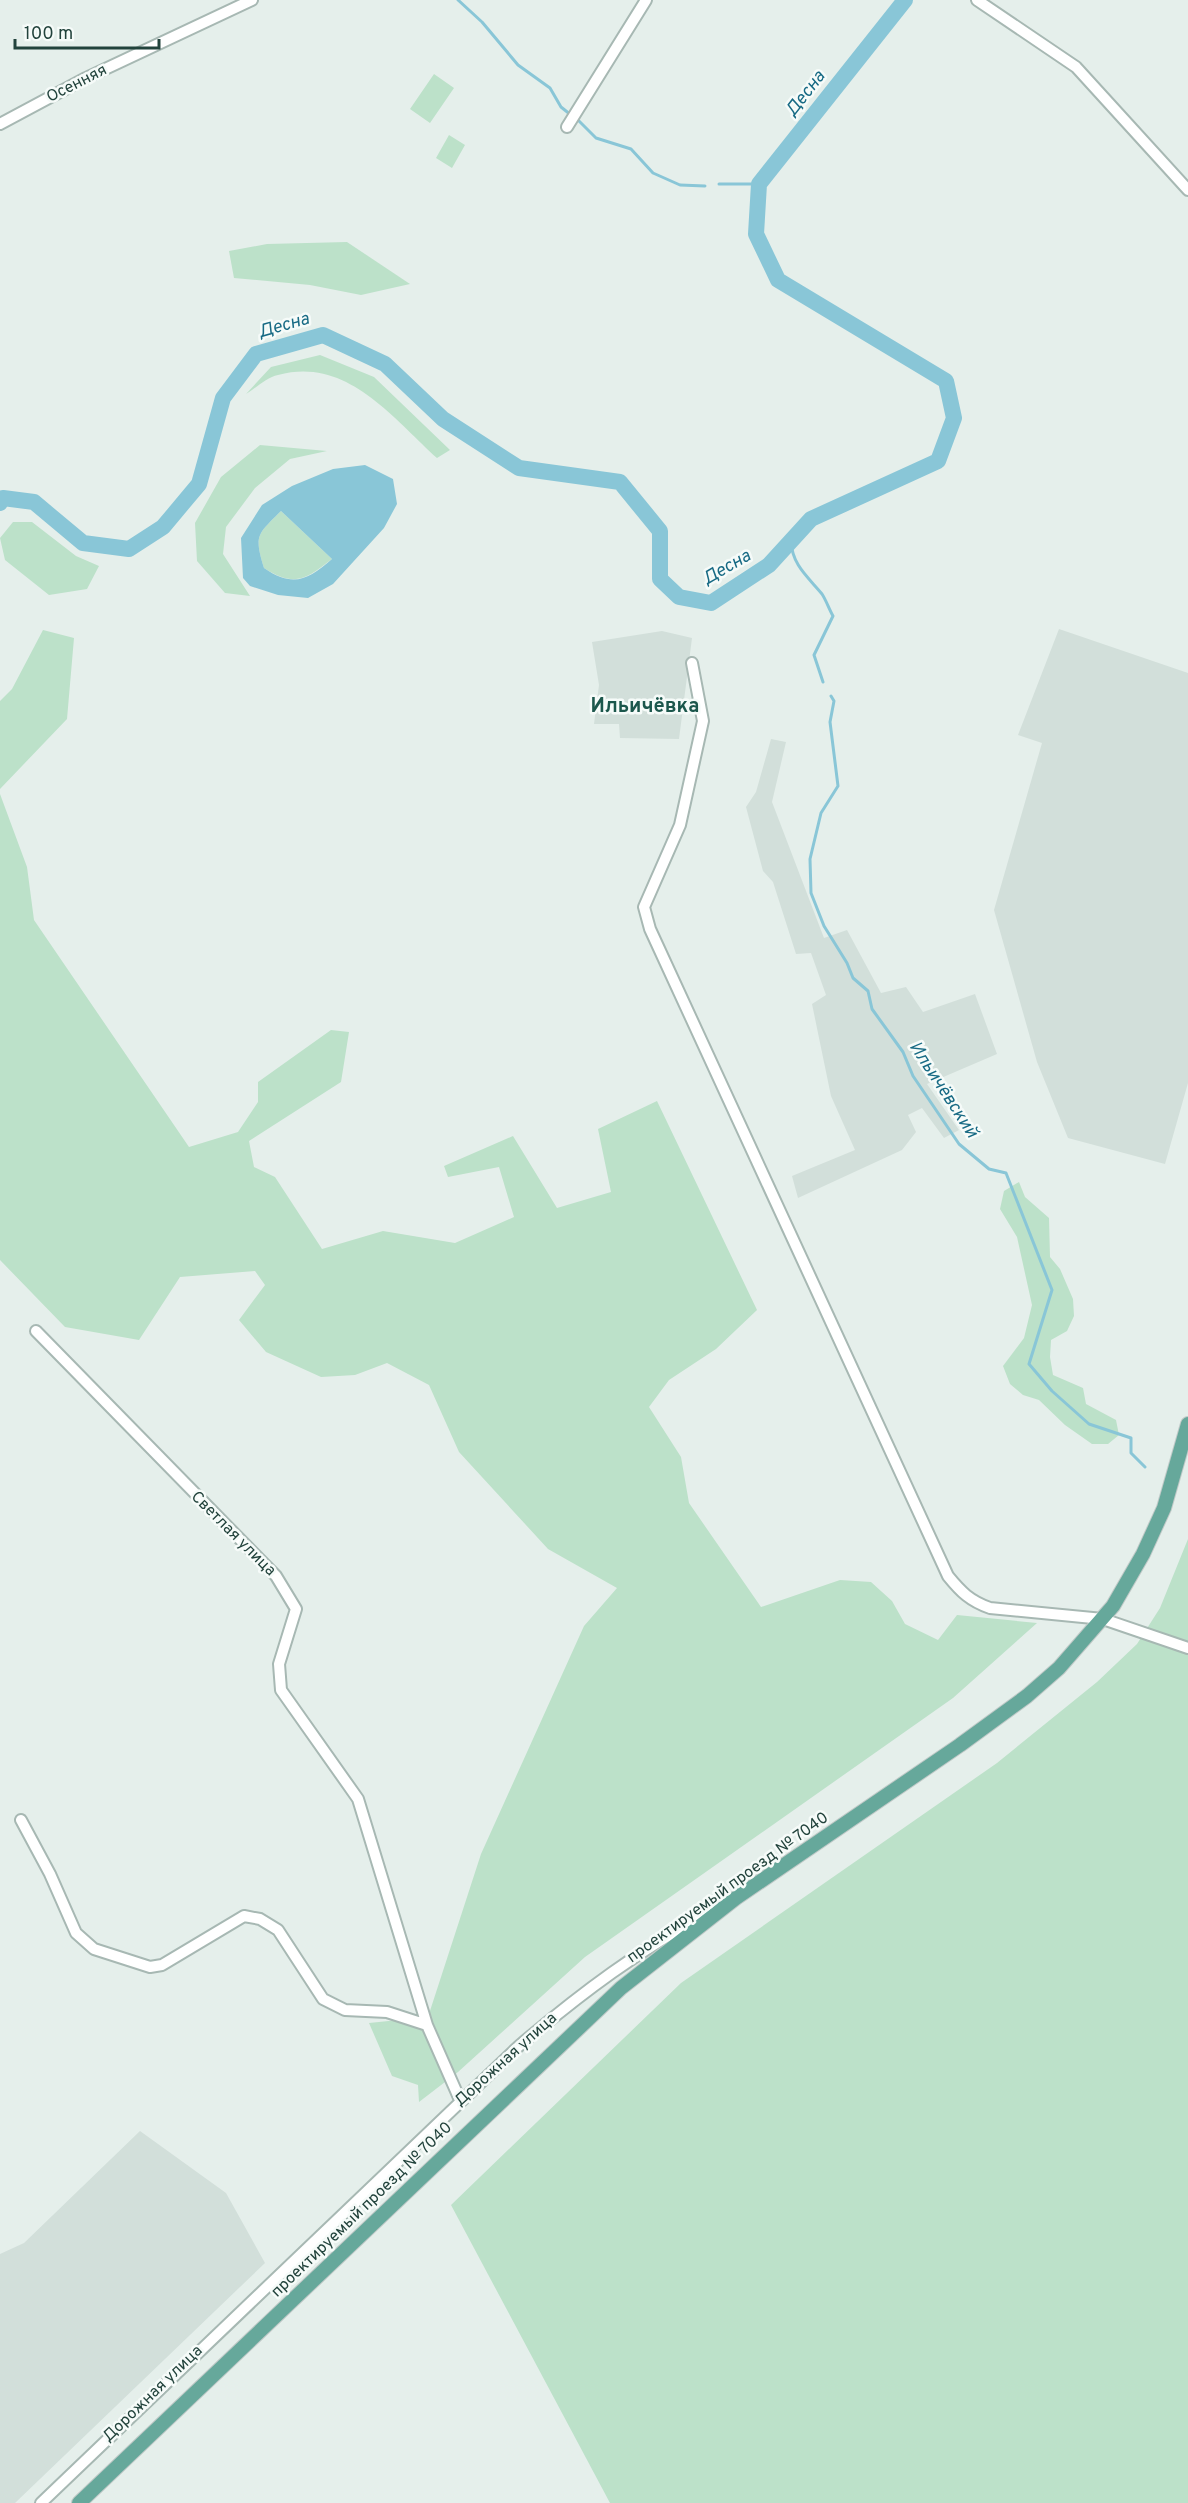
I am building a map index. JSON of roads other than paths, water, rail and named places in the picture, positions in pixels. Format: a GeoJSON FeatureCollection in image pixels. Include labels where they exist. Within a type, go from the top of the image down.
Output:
{"type":"FeatureCollection","features":[{"type":"Feature","properties":{"kind":"main road","name":"проектируемый проезд № 7040"},"geometry":{"type":"LineString","coordinates":[[79,2503],[562,2041],[675,1943],[1027,1696],[1059,1668],[1103,1619],[1143,1554],[1164,1508],[1188,1424]]}},
{"type":"Feature","properties":{"kind":"street","name":"Осенняя"},"geometry":{"type":"LineString","coordinates":[[0,124],[86,78],[252,0]]}},
{"type":"Feature","properties":{"kind":"street"},"geometry":{"type":"LineString","coordinates":[[567,127],[646,0]]}},
{"type":"Feature","properties":{"kind":"street"},"geometry":{"type":"LineString","coordinates":[[977,0],[1076,67],[1188,190]]}},
{"type":"Feature","properties":{"kind":"street"},"geometry":{"type":"LineString","coordinates":[[692,663],[703,721],[680,825],[644,907],[650,928],[948,1576],[962,1594],[975,1603],[990,1608],[1103,1619],[1188,1648]]}},
{"type":"Feature","properties":{"kind":"street","name":"Светлая улица"},"geometry":{"type":"LineString","coordinates":[[36,1331],[276,1576],[296,1609],[279,1664],[281,1690],[358,1799],[394,1910],[421,2009],[460,2100]]}},
{"type":"Feature","properties":{"kind":"street"},"geometry":{"type":"LineString","coordinates":[[21,1820],[50,1874],[76,1933],[94,1949],[150,1967],[162,1965],[244,1916],[260,1918],[278,1930],[323,1999],[345,2010],[387,2012],[427,2025]]}},
{"type":"Feature","properties":{"kind":"street","name":"Дорожная улица"},"geometry":{"type":"LineString","coordinates":[[41,2503],[460,2100],[575,1998],[648,1946],[736,1898]]}},
{"type":"Feature","properties":{"kind":"water"},"geometry":{"type":"Polygon","coordinates":[[[365,465],[393,479],[397,504],[384,528],[333,584],[308,598],[278,595],[250,586],[243,578],[241,538],[262,505],[292,486],[333,469],[365,465]],[[281,511],[260,536],[259,549],[264,568],[283,578],[300,579],[308,576],[332,559],[281,511]]]}},
{"type":"Feature","properties":{"kind":"waterway"},"geometry":{"type":"LineString","coordinates":[[458,0],[482,22],[518,65],[550,88],[561,107],[571,115]]}},
{"type":"Feature","properties":{"kind":"waterway","name":"Десна"},"geometry":{"type":"LineString","coordinates":[[0,503],[3,498],[34,502],[83,543],[129,549],[163,527],[199,484],[223,398],[256,354],[323,335],[385,364],[443,419],[519,468],[620,482],[660,531],[660,579],[679,597],[711,603],[769,565],[811,519],[938,461],[954,418],[946,381],[778,280],[756,234],[759,184],[905,0]]}},
{"type":"Feature","properties":{"kind":"waterway"},"geometry":{"type":"LineString","coordinates":[[577,119],[596,138],[631,149],[653,173],[680,185],[705,186]]}},
{"type":"Feature","properties":{"kind":"waterway"},"geometry":{"type":"LineString","coordinates":[[719,184],[759,184]]}},
{"type":"Feature","properties":{"kind":"waterway"},"geometry":{"type":"LineString","coordinates":[[791,541],[794,557],[806,576],[822,594],[833,616],[814,655],[823,682]]}},
{"type":"Feature","properties":{"kind":"waterway","name":"Ильичёвский"},"geometry":{"type":"LineString","coordinates":[[831,696],[834,701],[830,722],[838,786],[821,813],[810,859],[811,893],[824,926],[847,963],[853,978],[868,991],[872,1009],[903,1052],[913,1076],[959,1144],[989,1169],[1006,1173],[1052,1290],[1029,1364],[1052,1391],[1089,1424],[1131,1438],[1131,1453],[1145,1467]]}},
{"type":"Feature","properties":{"kind":"district","name":"Ильичёвка"},"geometry":{"type":"Point","coordinates":[645,707]}}]}
